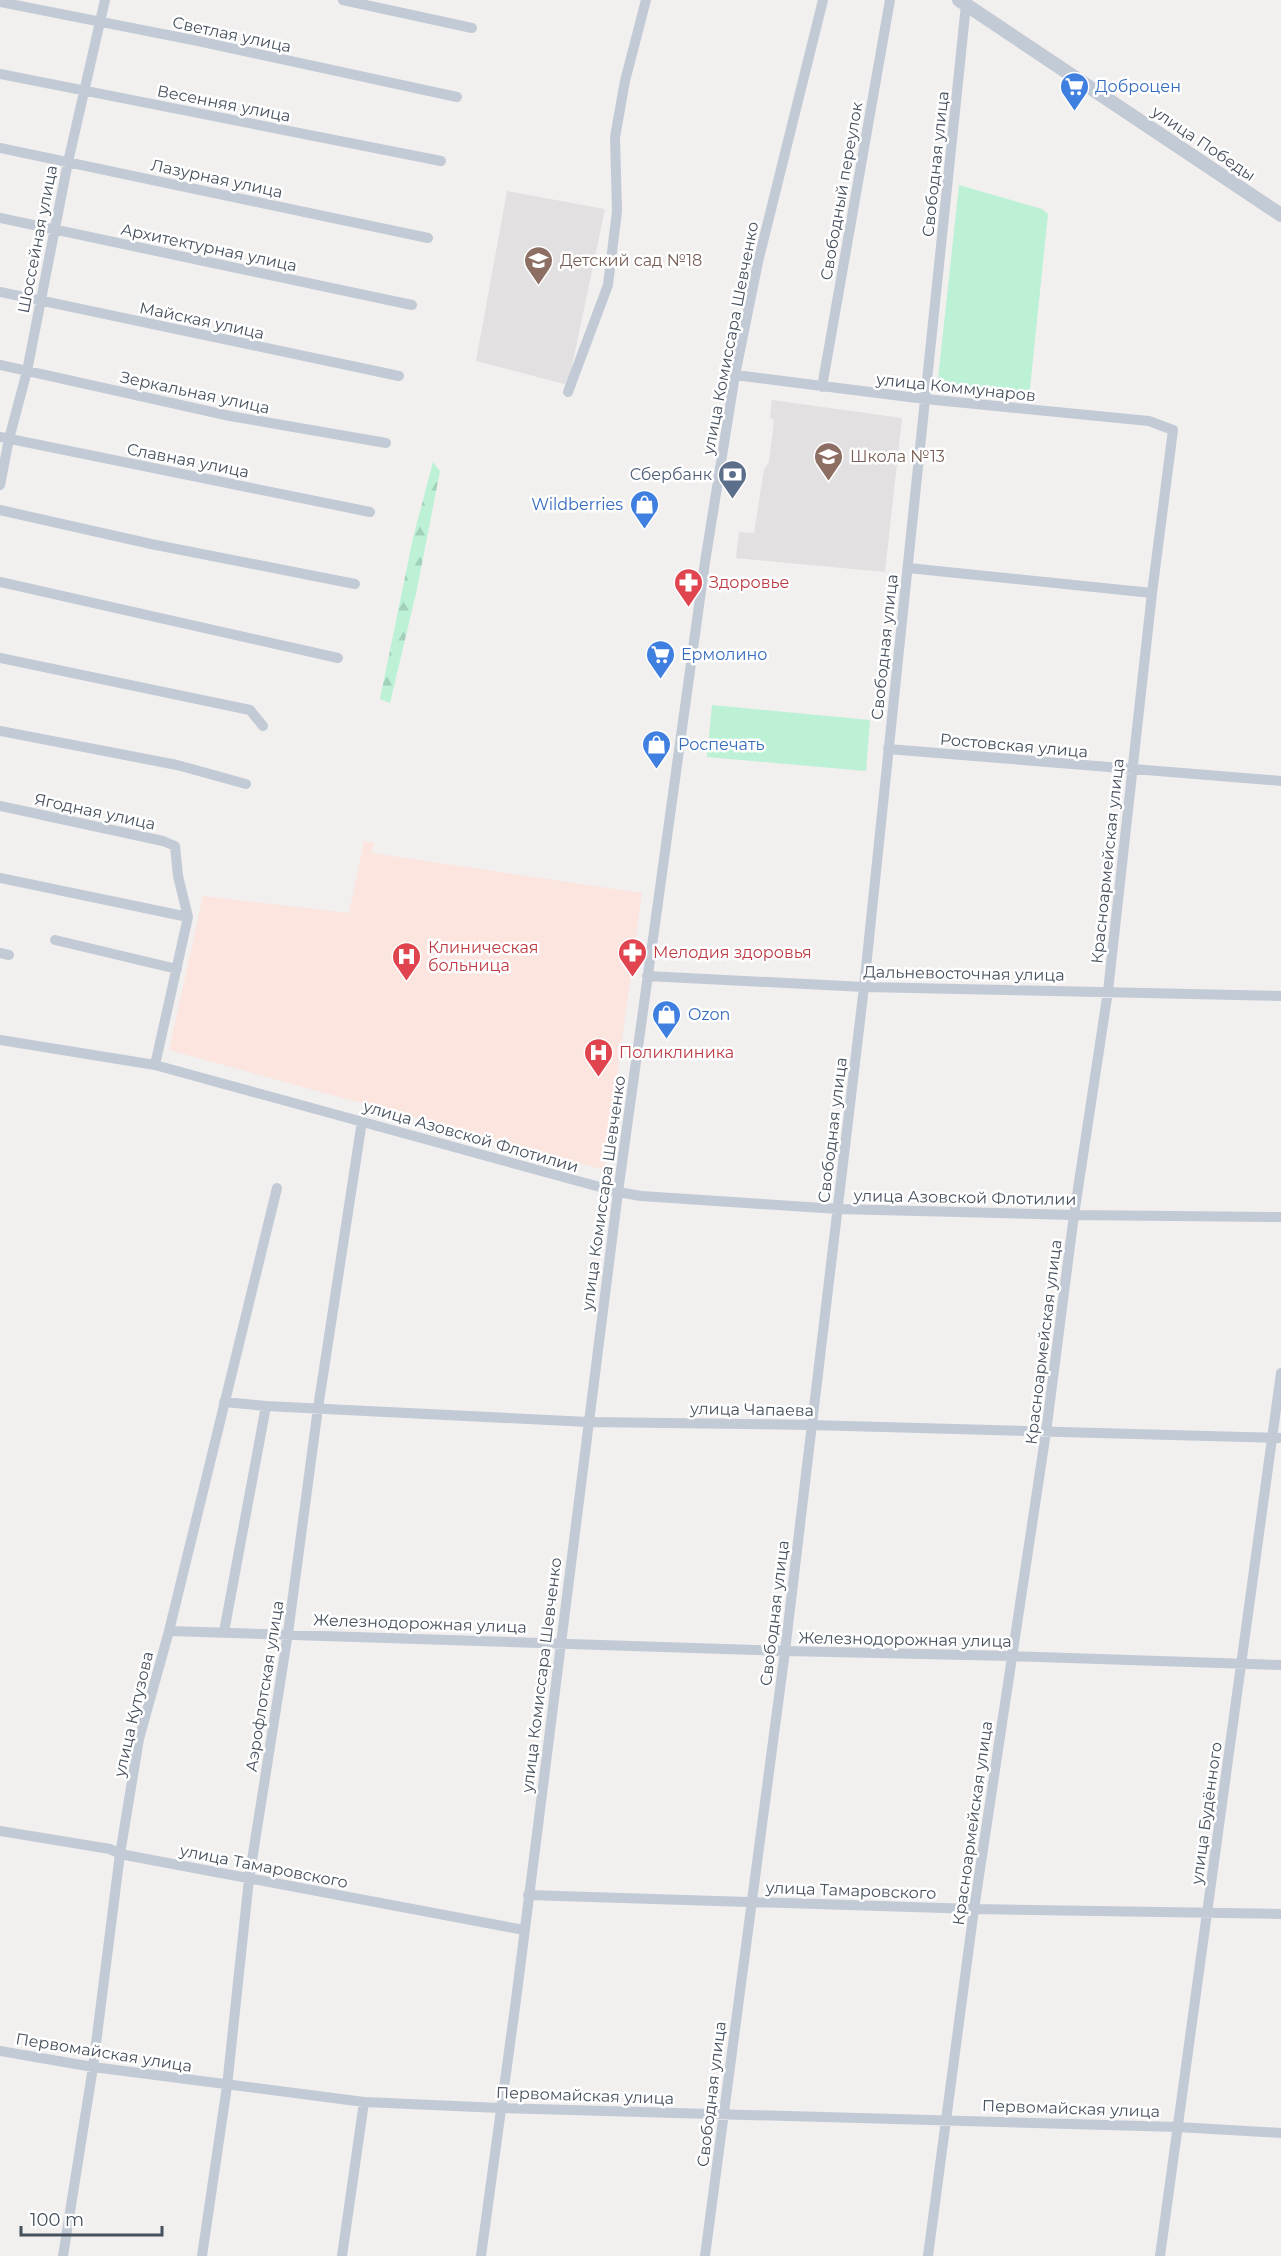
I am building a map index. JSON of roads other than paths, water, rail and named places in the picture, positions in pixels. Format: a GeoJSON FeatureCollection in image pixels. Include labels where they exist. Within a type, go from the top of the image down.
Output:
{"type":"FeatureCollection","features":[{"type":"Feature","properties":{"kind":"street","name":"Шоссейная улица"},"geometry":{"type":"LineString","coordinates":[[0,484],[4,438],[27,371],[83,90],[105,0]]}},
{"type":"Feature","properties":{"kind":"street"},"geometry":{"type":"LineString","coordinates":[[343,0],[472,28]]}},
{"type":"Feature","properties":{"kind":"street"},"geometry":{"type":"LineString","coordinates":[[568,392],[608,285],[617,211],[615,137],[646,0]]}},
{"type":"Feature","properties":{"kind":"street","name":"улица Комиссара Шевченко"},"geometry":{"type":"LineString","coordinates":[[481,2256],[516,2000],[618,1192],[705,562],[735,375],[758,262],[823,0]]}},
{"type":"Feature","properties":{"kind":"street","name":"Свободный переулок"},"geometry":{"type":"LineString","coordinates":[[822,387],[890,0]]}},
{"type":"Feature","properties":{"kind":"street","name":"Светлая улица"},"geometry":{"type":"LineString","coordinates":[[0,2],[198,41],[457,97]]}},
{"type":"Feature","properties":{"kind":"street","name":"улица Победы"},"geometry":{"type":"LineString","coordinates":[[963,3],[1281,215]]}},
{"type":"Feature","properties":{"kind":"street","name":"Свободная улица"},"geometry":{"type":"LineString","coordinates":[[705,2256],[785,1651],[864,987],[908,568],[963,3]]}},
{"type":"Feature","properties":{"kind":"street","name":"Весенняя улица"},"geometry":{"type":"LineString","coordinates":[[0,74],[441,161]]}},
{"type":"Feature","properties":{"kind":"street","name":"Лазурная улица"},"geometry":{"type":"LineString","coordinates":[[0,148],[428,238]]}},
{"type":"Feature","properties":{"kind":"street","name":"Архитектурная улица"},"geometry":{"type":"LineString","coordinates":[[0,218],[411,305]]}},
{"type":"Feature","properties":{"kind":"street","name":"Майская улица"},"geometry":{"type":"LineString","coordinates":[[0,292],[399,376]]}},
{"type":"Feature","properties":{"kind":"street","name":"Зеркальная улица"},"geometry":{"type":"LineString","coordinates":[[0,365],[230,416],[386,443]]}},
{"type":"Feature","properties":{"kind":"street","name":"улица Коммунаров"},"geometry":{"type":"LineString","coordinates":[[735,375],[925,399],[1149,421],[1173,430]]}},
{"type":"Feature","properties":{"kind":"street","name":"Красноармейская улица"},"geometry":{"type":"LineString","coordinates":[[928,2256],[974,1909],[1047,1432],[1074,1215],[1108,990],[1152,593],[1173,430]]}},
{"type":"Feature","properties":{"kind":"street","name":"Славная улица"},"geometry":{"type":"LineString","coordinates":[[4,438],[370,512]]}},
{"type":"Feature","properties":{"kind":"street"},"geometry":{"type":"LineString","coordinates":[[0,510],[151,544],[355,584]]}},
{"type":"Feature","properties":{"kind":"street"},"geometry":{"type":"LineString","coordinates":[[908,568],[1152,593]]}},
{"type":"Feature","properties":{"kind":"street"},"geometry":{"type":"LineString","coordinates":[[0,582],[338,658]]}},
{"type":"Feature","properties":{"kind":"street"},"geometry":{"type":"LineString","coordinates":[[0,658],[250,710],[262,726]]}},
{"type":"Feature","properties":{"kind":"street"},"geometry":{"type":"LineString","coordinates":[[0,731],[177,765],[246,784]]}},
{"type":"Feature","properties":{"kind":"street","name":"Ростовская улица"},"geometry":{"type":"LineString","coordinates":[[888,750],[1281,781]]}},
{"type":"Feature","properties":{"kind":"street","name":"Ягодная улица"},"geometry":{"type":"LineString","coordinates":[[0,806],[162,841],[175,846],[178,876],[188,917],[158,1066]]}},
{"type":"Feature","properties":{"kind":"street"},"geometry":{"type":"LineString","coordinates":[[0,878],[188,917]]}},
{"type":"Feature","properties":{"kind":"street"},"geometry":{"type":"LineString","coordinates":[[55,940],[177,969]]}},
{"type":"Feature","properties":{"kind":"street","name":"Дальневосточная улица"},"geometry":{"type":"LineString","coordinates":[[647,976],[864,987],[1108,990],[1281,996]]}},
{"type":"Feature","properties":{"kind":"street"},"geometry":{"type":"LineString","coordinates":[[0,1040],[158,1066]]}},
{"type":"Feature","properties":{"kind":"street","name":"улица Азовской Флотилии"},"geometry":{"type":"LineString","coordinates":[[158,1066],[641,1197],[837,1209],[1281,1217]]}},
{"type":"Feature","properties":{"kind":"street","name":"Аэрофлотская улица"},"geometry":{"type":"LineString","coordinates":[[202,2256],[227,2086],[249,1879],[288,1633],[318,1408],[362,1121]]}},
{"type":"Feature","properties":{"kind":"street","name":"улица Кутузова"},"geometry":{"type":"LineString","coordinates":[[63,2256],[93,2067],[120,1854],[139,1739],[169,1631],[277,1188]]}},
{"type":"Feature","properties":{"kind":"street","name":"улица Будённого"},"geometry":{"type":"LineString","coordinates":[[1160,2256],[1241,1664],[1276,1438],[1281,1373]]}},
{"type":"Feature","properties":{"kind":"street","name":"улица Чапаева"},"geometry":{"type":"LineString","coordinates":[[224,1402],[588,1422],[811,1425],[1276,1438]]}},
{"type":"Feature","properties":{"kind":"street"},"geometry":{"type":"LineString","coordinates":[[224,1632],[266,1406]]}},
{"type":"Feature","properties":{"kind":"street","name":"Железнодорожная улица"},"geometry":{"type":"LineString","coordinates":[[169,1631],[1281,1665]]}},
{"type":"Feature","properties":{"kind":"street","name":"улица Тамаровского"},"geometry":{"type":"LineString","coordinates":[[0,1832],[110,1849],[120,1854],[524,1930]]}},
{"type":"Feature","properties":{"kind":"street","name":"улица Тамаровского"},"geometry":{"type":"LineString","coordinates":[[528,1895],[974,1909],[1281,1914]]}},
{"type":"Feature","properties":{"kind":"street","name":"Первомайская улица"},"geometry":{"type":"LineString","coordinates":[[0,2051],[227,2086],[364,2102],[500,2108],[947,2119],[1281,2133]]}},
{"type":"Feature","properties":{"kind":"street"},"geometry":{"type":"LineString","coordinates":[[342,2256],[364,2102]]}},
{"type":"Feature","properties":{"kind":"place","name":"Доброцен"},"geometry":{"type":"Point","coordinates":[1074,112]}},
{"type":"Feature","properties":{"kind":"place","name":"Детский сад №18"},"geometry":{"type":"Point","coordinates":[539,286]}},
{"type":"Feature","properties":{"kind":"place","name":"Школа №13"},"geometry":{"type":"Point","coordinates":[829,482]}},
{"type":"Feature","properties":{"kind":"place","name":"Сбербанк"},"geometry":{"type":"Point","coordinates":[733,500]}},
{"type":"Feature","properties":{"kind":"place","name":"Wildberries"},"geometry":{"type":"Point","coordinates":[644,530]}},
{"type":"Feature","properties":{"kind":"place","name":"Здоровье"},"geometry":{"type":"Point","coordinates":[688,608]}},
{"type":"Feature","properties":{"kind":"place","name":"Ермолино"},"geometry":{"type":"Point","coordinates":[660,680]}},
{"type":"Feature","properties":{"kind":"place","name":"Роспечать"},"geometry":{"type":"Point","coordinates":[657,770]}},
{"type":"Feature","properties":{"kind":"place","name":"Мелодия здоровья"},"geometry":{"type":"Point","coordinates":[632,978]}},
{"type":"Feature","properties":{"kind":"place","name":"Клиническая больница"},"geometry":{"type":"Point","coordinates":[407,982]}},
{"type":"Feature","properties":{"kind":"place","name":"Ozon"},"geometry":{"type":"Point","coordinates":[667,1040]}},
{"type":"Feature","properties":{"kind":"place","name":"Поликлиника"},"geometry":{"type":"Point","coordinates":[598,1078]}}]}
